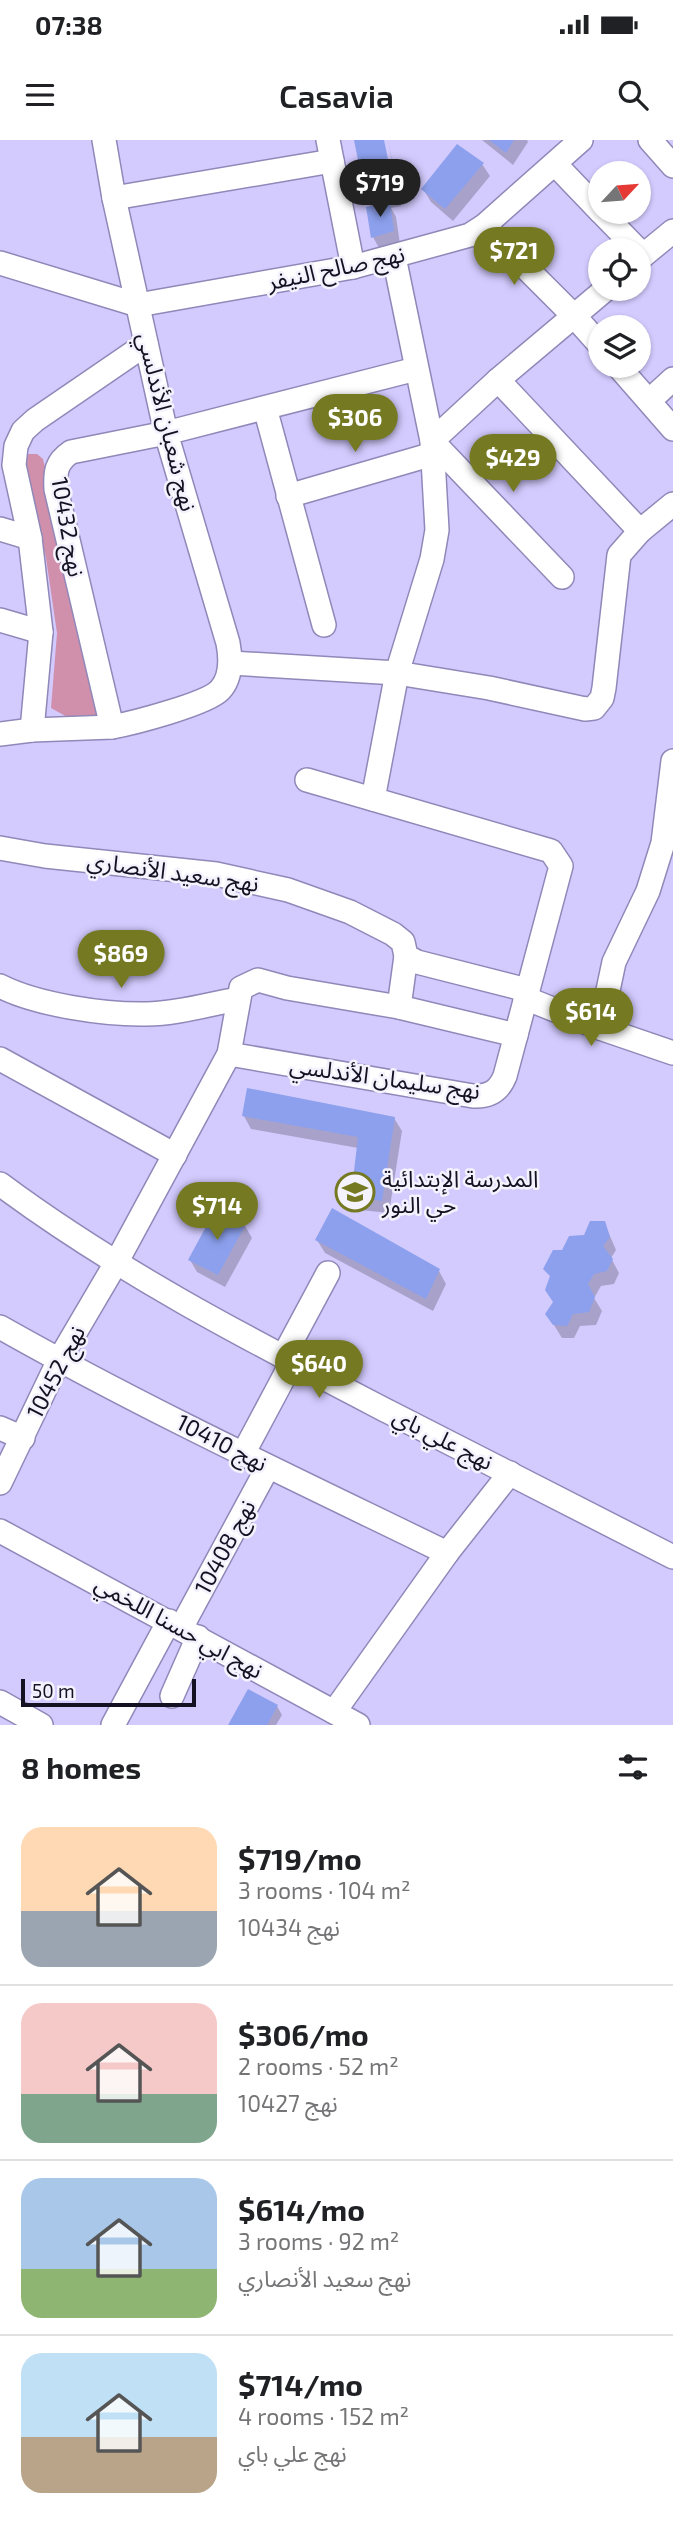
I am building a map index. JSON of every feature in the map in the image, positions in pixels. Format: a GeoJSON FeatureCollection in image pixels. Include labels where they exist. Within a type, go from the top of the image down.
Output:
{"type":"FeatureCollection","features":[{"type":"Feature","properties":{"kind":"street","name":"نهج شعبان الأندلسي"},"geometry":{"type":"LineString","coordinates":[[104,140],[114,198],[166,433],[221,618],[231,663]]}},
{"type":"Feature","properties":{"kind":"street","name":"نهج صالح النيفر"},"geometry":{"type":"LineString","coordinates":[[138,305],[353,267],[454,241],[484,226],[581,140]]}},
{"type":"Feature","properties":{"kind":"street"},"geometry":{"type":"LineString","coordinates":[[650,140],[673,166]]}},
{"type":"Feature","properties":{"kind":"street"},"geometry":{"type":"LineString","coordinates":[[114,198],[330,150],[353,267]]}},
{"type":"Feature","properties":{"kind":"street"},"geometry":{"type":"LineString","coordinates":[[555,164],[588,198]]}},
{"type":"Feature","properties":{"kind":"street"},"geometry":{"type":"LineString","coordinates":[[613,224],[625,238]]}},
{"type":"Feature","properties":{"kind":"street"},"geometry":{"type":"LineString","coordinates":[[484,226],[588,332]]}},
{"type":"Feature","properties":{"kind":"street"},"geometry":{"type":"LineString","coordinates":[[651,246],[673,231]]}},
{"type":"Feature","properties":{"kind":"street"},"geometry":{"type":"LineString","coordinates":[[373,799],[397,673],[432,559],[437,530],[433,447],[394,257]]}},
{"type":"Feature","properties":{"kind":"street"},"geometry":{"type":"LineString","coordinates":[[0,263],[138,305]]}},
{"type":"Feature","properties":{"kind":"street"},"geometry":{"type":"LineString","coordinates":[[288,496],[433,447],[498,380],[593,301]]}},
{"type":"Feature","properties":{"kind":"street"},"geometry":{"type":"LineString","coordinates":[[32,730],[41,632],[30,538],[14,465],[16,446],[23,431],[35,420],[146,344]]}},
{"type":"Feature","properties":{"kind":"street","name":"نهج 10432"},"geometry":{"type":"LineString","coordinates":[[111,727],[59,502],[55,474],[57,464],[71,452],[166,433],[416,369]]}},
{"type":"Feature","properties":{"kind":"street"},"geometry":{"type":"LineString","coordinates":[[629,378],[673,429]]}},
{"type":"Feature","properties":{"kind":"street"},"geometry":{"type":"LineString","coordinates":[[649,401],[673,379]]}},
{"type":"Feature","properties":{"kind":"street"},"geometry":{"type":"LineString","coordinates":[[498,380],[640,531]]}},
{"type":"Feature","properties":{"kind":"street"},"geometry":{"type":"LineString","coordinates":[[265,408],[324,625]]}},
{"type":"Feature","properties":{"kind":"street"},"geometry":{"type":"LineString","coordinates":[[433,447],[562,577]]}},
{"type":"Feature","properties":{"kind":"street"},"geometry":{"type":"LineString","coordinates":[[0,734],[111,727],[141,722],[212,695],[226,681],[231,663],[397,673],[489,688],[585,709],[594,708],[603,698],[619,555],[640,531],[673,504]]}},
{"type":"Feature","properties":{"kind":"street"},"geometry":{"type":"LineString","coordinates":[[0,529],[30,538]]}},
{"type":"Feature","properties":{"kind":"street"},"geometry":{"type":"LineString","coordinates":[[0,620],[41,632]]}},
{"type":"Feature","properties":{"kind":"street"},"geometry":{"type":"LineString","coordinates":[[600,1028],[614,962],[648,891],[660,853],[667,821],[673,761]]}},
{"type":"Feature","properties":{"kind":"street","name":"نهج سليمان الأندلسي"},"geometry":{"type":"LineString","coordinates":[[229,1054],[484,1097],[501,1086],[516,1035],[561,866],[551,851],[307,780]]}},
{"type":"Feature","properties":{"kind":"street","name":"نهج سعيد الأنصاري"},"geometry":{"type":"LineString","coordinates":[[0,848],[45,856],[216,874],[288,890],[350,912],[393,934],[403,942],[406,956]]}},
{"type":"Feature","properties":{"kind":"street"},"geometry":{"type":"LineString","coordinates":[[399,1007],[406,956],[436,968],[526,994],[600,1028],[673,1052]]}},
{"type":"Feature","properties":{"kind":"street"},"geometry":{"type":"LineString","coordinates":[[0,986],[37,1000],[95,1010],[149,1014],[238,999],[241,988],[258,979],[287,988],[399,1007],[516,1035]]}},
{"type":"Feature","properties":{"kind":"street","name":"نهج 10452"},"geometry":{"type":"LineString","coordinates":[[0,1483],[59,1360],[176,1155],[229,1054],[238,999]]}},
{"type":"Feature","properties":{"kind":"street"},"geometry":{"type":"LineString","coordinates":[[0,1059],[176,1155]]}},
{"type":"Feature","properties":{"kind":"street","name":"نهج علي باي"},"geometry":{"type":"LineString","coordinates":[[0,1184],[48,1220],[116,1263],[288,1360],[673,1557]]}},
{"type":"Feature","properties":{"kind":"street"},"geometry":{"type":"LineString","coordinates":[[243,1454],[328,1273]]}},
{"type":"Feature","properties":{"kind":"street","name":"نهج 10410"},"geometry":{"type":"LineString","coordinates":[[0,1327],[268,1467],[447,1553]]}},
{"type":"Feature","properties":{"kind":"street"},"geometry":{"type":"LineString","coordinates":[[0,1428],[23,1438]]}},
{"type":"Feature","properties":{"kind":"street","name":"نهج 10408"},"geometry":{"type":"LineString","coordinates":[[183,1628],[268,1467]]}},
{"type":"Feature","properties":{"kind":"street"},"geometry":{"type":"LineString","coordinates":[[334,1712],[447,1553],[510,1473]]}},
{"type":"Feature","properties":{"kind":"street","name":"نهج ابي حسنا اللخمي"},"geometry":{"type":"LineString","coordinates":[[0,1531],[358,1725]]}},
{"type":"Feature","properties":{"kind":"street"},"geometry":{"type":"LineString","coordinates":[[172,1696],[183,1628]]}},
{"type":"Feature","properties":{"kind":"street"},"geometry":{"type":"LineString","coordinates":[[113,1725],[183,1628]]}},
{"type":"Feature","properties":{"kind":"street"},"geometry":{"type":"LineString","coordinates":[[0,1702],[41,1725]]}},
{"type":"Feature","properties":{"kind":"shaded area"},"geometry":{"type":"Polygon","coordinates":[[[28,454],[37,454],[43,459],[104,722],[78,723],[51,708],[57,633],[46,558],[25,463],[28,454]]]}},
{"type":"Feature","properties":{"kind":"building"},"geometry":{"type":"Polygon","coordinates":[[[354,140],[384,140],[395,193],[366,200],[354,140]]]}},
{"type":"Feature","properties":{"kind":"building"},"geometry":{"type":"Polygon","coordinates":[[[489,140],[514,140],[506,153],[489,140]]]}},
{"type":"Feature","properties":{"kind":"building"},"geometry":{"type":"Polygon","coordinates":[[[457,144],[484,163],[445,209],[421,189],[457,144]]]}},
{"type":"Feature","properties":{"kind":"building"},"geometry":{"type":"Polygon","coordinates":[[[390,202],[394,231],[371,238],[366,207],[390,202]]]}},
{"type":"Feature","properties":{"kind":"building"},"geometry":{"type":"Polygon","coordinates":[[[247,1088],[395,1117],[382,1201],[351,1197],[358,1137],[242,1116],[247,1088]]]}},
{"type":"Feature","properties":{"kind":"building"},"geometry":{"type":"Polygon","coordinates":[[[332,1208],[440,1269],[426,1299],[315,1240],[332,1208]]]}},
{"type":"Feature","properties":{"kind":"building"},"geometry":{"type":"Polygon","coordinates":[[[215,1210],[246,1224],[218,1275],[188,1260],[215,1210]]]}},
{"type":"Feature","properties":{"kind":"building"},"geometry":{"type":"Polygon","coordinates":[[[590,1221],[605,1221],[610,1237],[603,1246],[613,1259],[607,1271],[594,1274],[588,1284],[595,1297],[589,1312],[573,1314],[567,1326],[553,1325],[545,1314],[553,1302],[545,1290],[550,1276],[543,1269],[553,1250],[562,1250],[569,1236],[584,1235],[590,1221]]]}},
{"type":"Feature","properties":{"kind":"building"},"geometry":{"type":"Polygon","coordinates":[[[248,1689],[278,1705],[267,1725],[228,1725],[248,1689]]]}},
{"type":"Feature","properties":{"kind":"place","name":"المدرسة الإبتدائية حي النور"},"geometry":{"type":"Point","coordinates":[355,1192]}}]}
